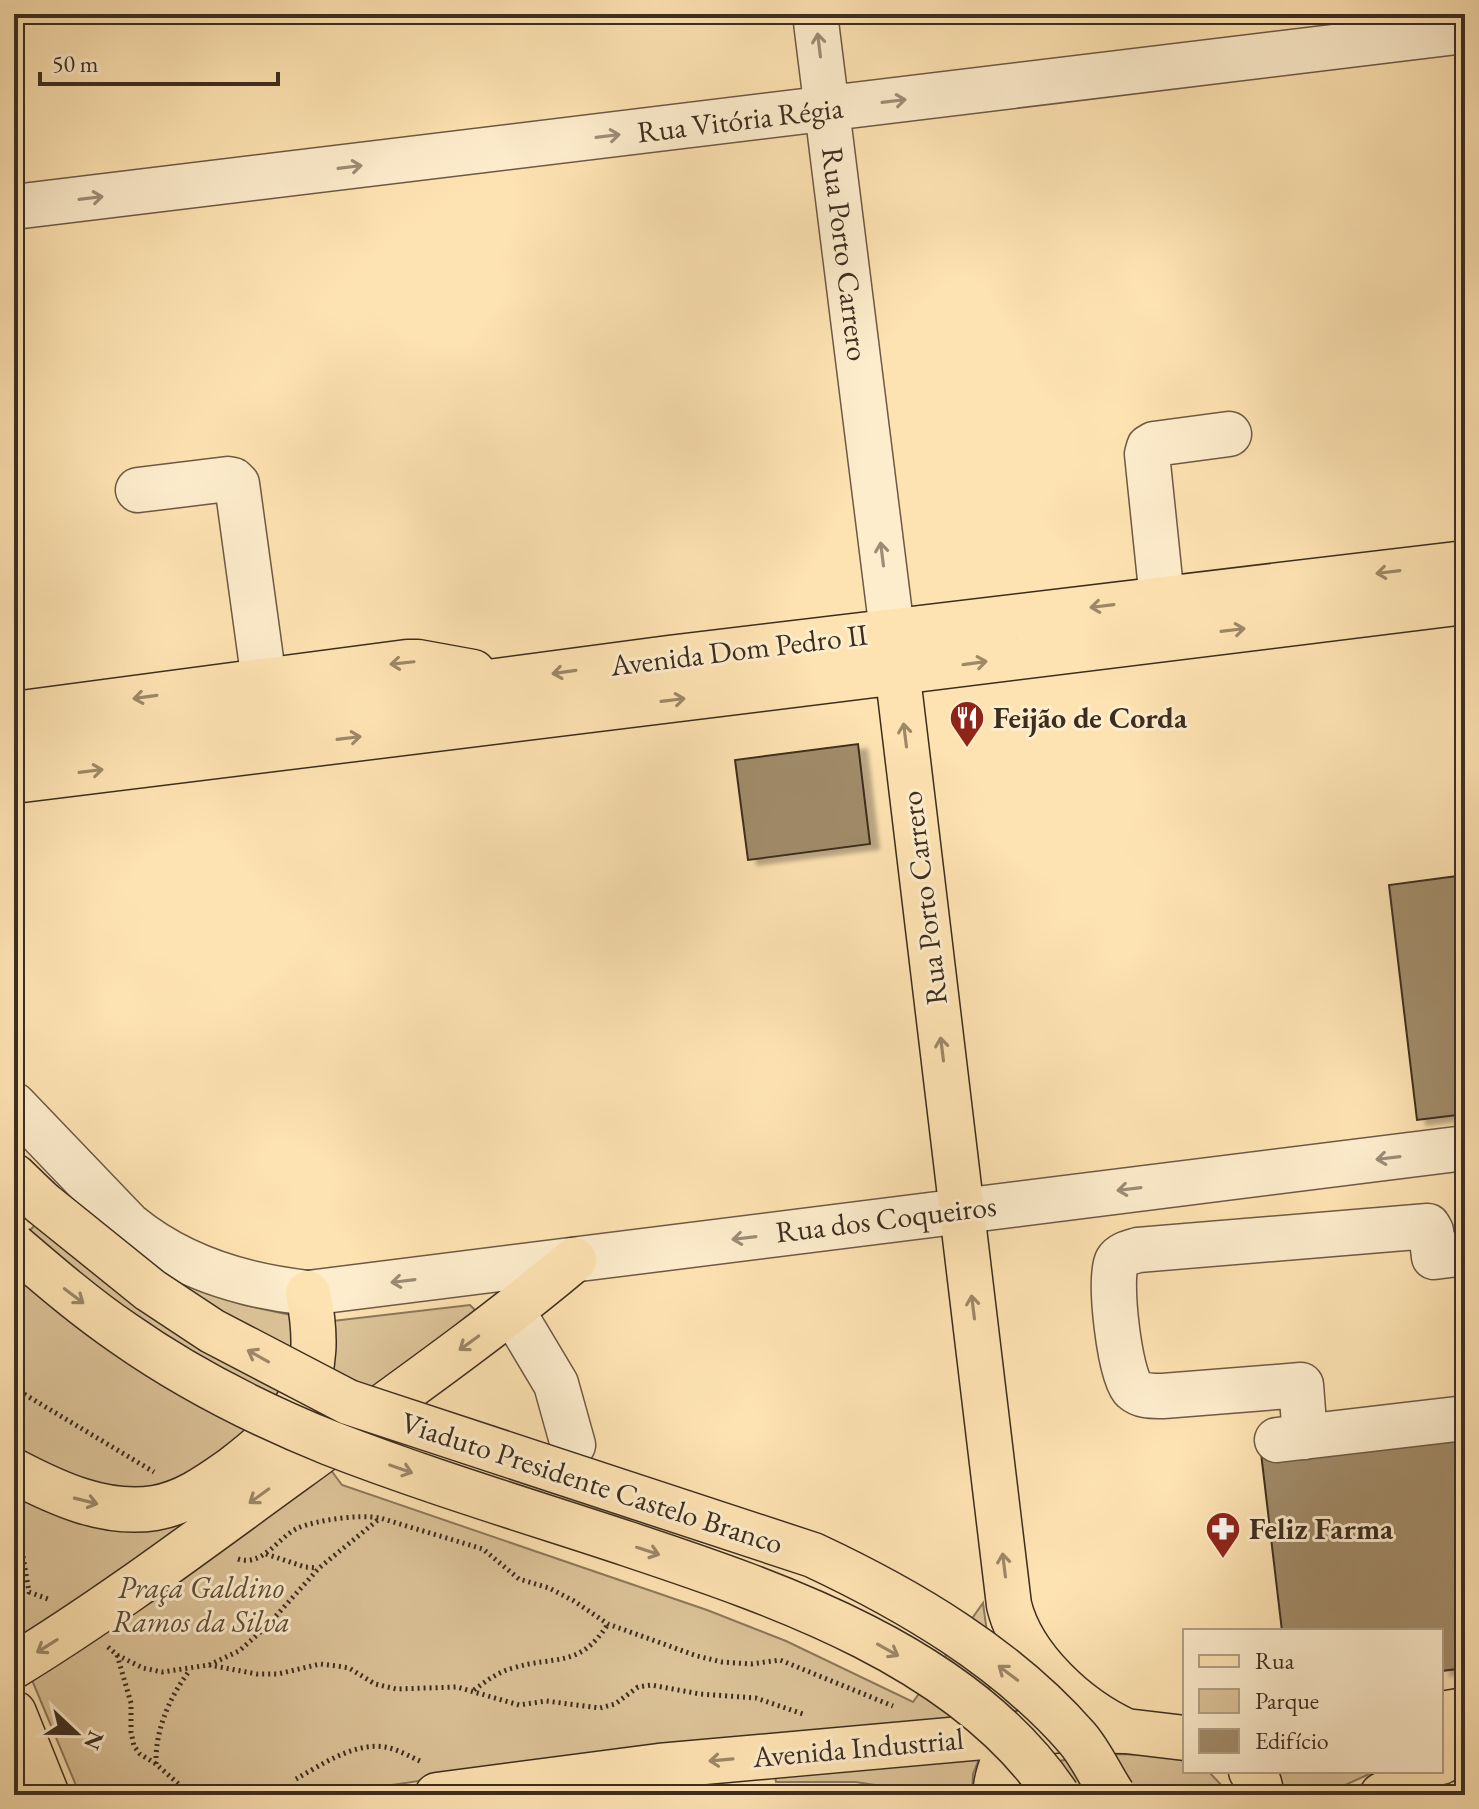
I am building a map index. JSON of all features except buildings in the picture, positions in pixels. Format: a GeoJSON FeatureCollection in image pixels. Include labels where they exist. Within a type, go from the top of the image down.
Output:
{"type":"FeatureCollection","features":[{"type":"Feature","properties":{"kind":"main road","name":"Avenida Dom Pedro II"},"geometry":{"type":"LineString","coordinates":[[894,652],[1162,599],[1465,563]]}},
{"type":"Feature","properties":{"kind":"main road","name":"Avenida Dom Pedro II"},"geometry":{"type":"LineString","coordinates":[[14,781],[401,713],[509,699],[894,652],[1465,602]]}},
{"type":"Feature","properties":{"kind":"main road","name":"Rua Porto Carrero"},"geometry":{"type":"LineString","coordinates":[[894,652],[960,1210],[1014,1624],[1070,1696],[1102,1720],[1126,1731]]}},
{"type":"Feature","properties":{"kind":"main road"},"geometry":{"type":"LineString","coordinates":[[14,714],[418,662],[509,699],[438,755],[14,810]]}},
{"type":"Feature","properties":{"kind":"main road","name":"Avenida Dom Pedro II"},"geometry":{"type":"LineString","coordinates":[[14,745],[401,713]]}},
{"type":"Feature","properties":{"kind":"main road","name":"Viaduto Presidente Castelo Branco"},"geometry":{"type":"LineString","coordinates":[[28,1189],[91,1245],[175,1307],[225,1338],[348,1402],[798,1550],[883,1588],[949,1629],[1016,1679],[1078,1740],[1113,1795]]}},
{"type":"Feature","properties":{"kind":"main road","name":"Viaduto Presidente Castelo Branco"},"geometry":{"type":"LineString","coordinates":[[14,1246],[122,1333],[190,1376],[250,1408],[401,1469],[786,1598],[846,1626],[911,1663],[980,1711],[1040,1769],[1057,1795]]}},
{"type":"Feature","properties":{"kind":"main road"},"geometry":{"type":"LineString","coordinates":[[14,1666],[82,1625],[197,1516],[513,1312],[574,1260]]}},
{"type":"Feature","properties":{"kind":"main road"},"geometry":{"type":"LineString","coordinates":[[197,1516],[204,1490],[278,1432],[295,1408],[310,1375],[315,1352],[308,1293]]}},
{"type":"Feature","properties":{"kind":"main road"},"geometry":{"type":"LineString","coordinates":[[14,1471],[67,1497],[121,1509],[154,1508],[197,1516]]}},
{"type":"Feature","properties":{"kind":"main road"},"geometry":{"type":"LineString","coordinates":[[1443,1714],[1465,1710]]}},
{"type":"Feature","properties":{"kind":"main road"},"geometry":{"type":"LineString","coordinates":[[14,1713],[47,1795]]}},
{"type":"Feature","properties":{"kind":"main road","name":"Avenida Industrial"},"geometry":{"type":"LineString","coordinates":[[431,1779],[659,1766],[1062,1730],[1126,1731],[1183,1738]]}},
{"type":"Feature","properties":{"kind":"main road"},"geometry":{"type":"LineString","coordinates":[[995,1795],[996,1778],[1002,1762],[1022,1733]]}},
{"type":"Feature","properties":{"kind":"main road"},"geometry":{"type":"LineString","coordinates":[[1443,1761],[1465,1747]]}},
{"type":"Feature","properties":{"kind":"main road"},"geometry":{"type":"LineString","coordinates":[[1252,1773],[1262,1795]]}},
{"type":"Feature","properties":{"kind":"main road"},"geometry":{"type":"LineString","coordinates":[[1382,1795],[1422,1773]]}},
{"type":"Feature","properties":{"kind":"street","name":"Rua Porto Carrero"},"geometry":{"type":"LineString","coordinates":[[815,14],[894,652]]}},
{"type":"Feature","properties":{"kind":"street","name":"Rua Vitória Régia"},"geometry":{"type":"LineString","coordinates":[[14,207],[1465,31]]}},
{"type":"Feature","properties":{"kind":"street"},"geometry":{"type":"LineString","coordinates":[[1162,599],[1147,454],[1149,447],[1229,434]]}},
{"type":"Feature","properties":{"kind":"street"},"geometry":{"type":"LineString","coordinates":[[138,490],[228,479],[237,484],[264,681]]}},
{"type":"Feature","properties":{"kind":"street","name":"Rua dos Coqueiros"},"geometry":{"type":"LineString","coordinates":[[14,1105],[129,1225],[151,1243],[221,1276],[308,1293],[1465,1148]]}},
{"type":"Feature","properties":{"kind":"street"},"geometry":{"type":"LineString","coordinates":[[1465,1253],[1434,1257],[1428,1226],[1138,1250],[1125,1254],[1117,1261],[1114,1279],[1124,1374],[1132,1389],[1143,1395],[1301,1385],[1290,1439],[1465,1418]]}},
{"type":"Feature","properties":{"kind":"street"},"geometry":{"type":"LineString","coordinates":[[513,1312],[556,1384],[573,1445]]}},
{"type":"Feature","properties":{"kind":"path"},"geometry":{"type":"LineString","coordinates":[[14,1388],[150,1468],[231,1556],[246,1561],[266,1553],[293,1530],[306,1525],[367,1516],[380,1518],[483,1549],[519,1579],[549,1588],[608,1624],[722,1662],[751,1664],[780,1660],[898,1708]]}},
{"type":"Feature","properties":{"kind":"path"},"geometry":{"type":"LineString","coordinates":[[117,1655],[143,1668],[162,1672],[209,1665],[239,1651],[319,1568],[380,1518]]}},
{"type":"Feature","properties":{"kind":"path"},"geometry":{"type":"LineString","coordinates":[[266,1553],[305,1567],[319,1568]]}},
{"type":"Feature","properties":{"kind":"path"},"geometry":{"type":"LineString","coordinates":[[473,1691],[493,1676],[512,1668],[557,1662],[575,1655],[600,1637],[608,1624]]}},
{"type":"Feature","properties":{"kind":"path"},"geometry":{"type":"LineString","coordinates":[[209,1665],[257,1674],[278,1674],[320,1664],[337,1666],[349,1668],[375,1684],[396,1689],[441,1686],[473,1691],[519,1705],[546,1701],[600,1708],[615,1704],[638,1687],[651,1685],[700,1694],[756,1698],[812,1718]]}},
{"type":"Feature","properties":{"kind":"path"},"geometry":{"type":"LineString","coordinates":[[156,1764],[157,1735],[178,1687],[190,1670]]}},
{"type":"Feature","properties":{"kind":"path"},"geometry":{"type":"LineString","coordinates":[[296,1779],[342,1754],[376,1746],[388,1747],[431,1779]]}},
{"type":"Feature","properties":{"kind":"green space","name":"Praça Galdino Ramos da Silva"},"geometry":{"type":"Polygon","coordinates":[[[64,1193],[94,1224],[207,1293],[244,1305],[324,1322],[470,1305],[476,1311],[310,1442],[342,1485],[707,1610],[786,1641],[913,1702],[983,1603],[993,1676],[988,1693],[964,1718],[446,1777],[324,1795],[80,1795],[14,1637],[14,1248],[64,1193]]]}},
{"type":"Feature","properties":{"kind":"green space"},"geometry":{"type":"Polygon","coordinates":[[[1107,1754],[1161,1755],[1183,1759],[1183,1773],[1210,1773],[1225,1789],[1226,1795],[1038,1795],[1058,1761],[1107,1754]]]}},
{"type":"Feature","properties":{"kind":"green space"},"geometry":{"type":"Polygon","coordinates":[[[979,1759],[973,1774],[972,1795],[938,1795],[856,1782],[776,1782],[775,1776],[979,1759]]]}},
{"type":"Feature","properties":{"kind":"green space"},"geometry":{"type":"Polygon","coordinates":[[[1279,1773],[1372,1773],[1323,1795],[1284,1795],[1279,1773]]]}},
{"type":"Feature","properties":{"kind":"place","name":"Feijão de Corda"},"geometry":{"type":"Point","coordinates":[967,749]}},
{"type":"Feature","properties":{"kind":"place","name":"Feliz Farma"},"geometry":{"type":"Point","coordinates":[1223,1560]}}]}
